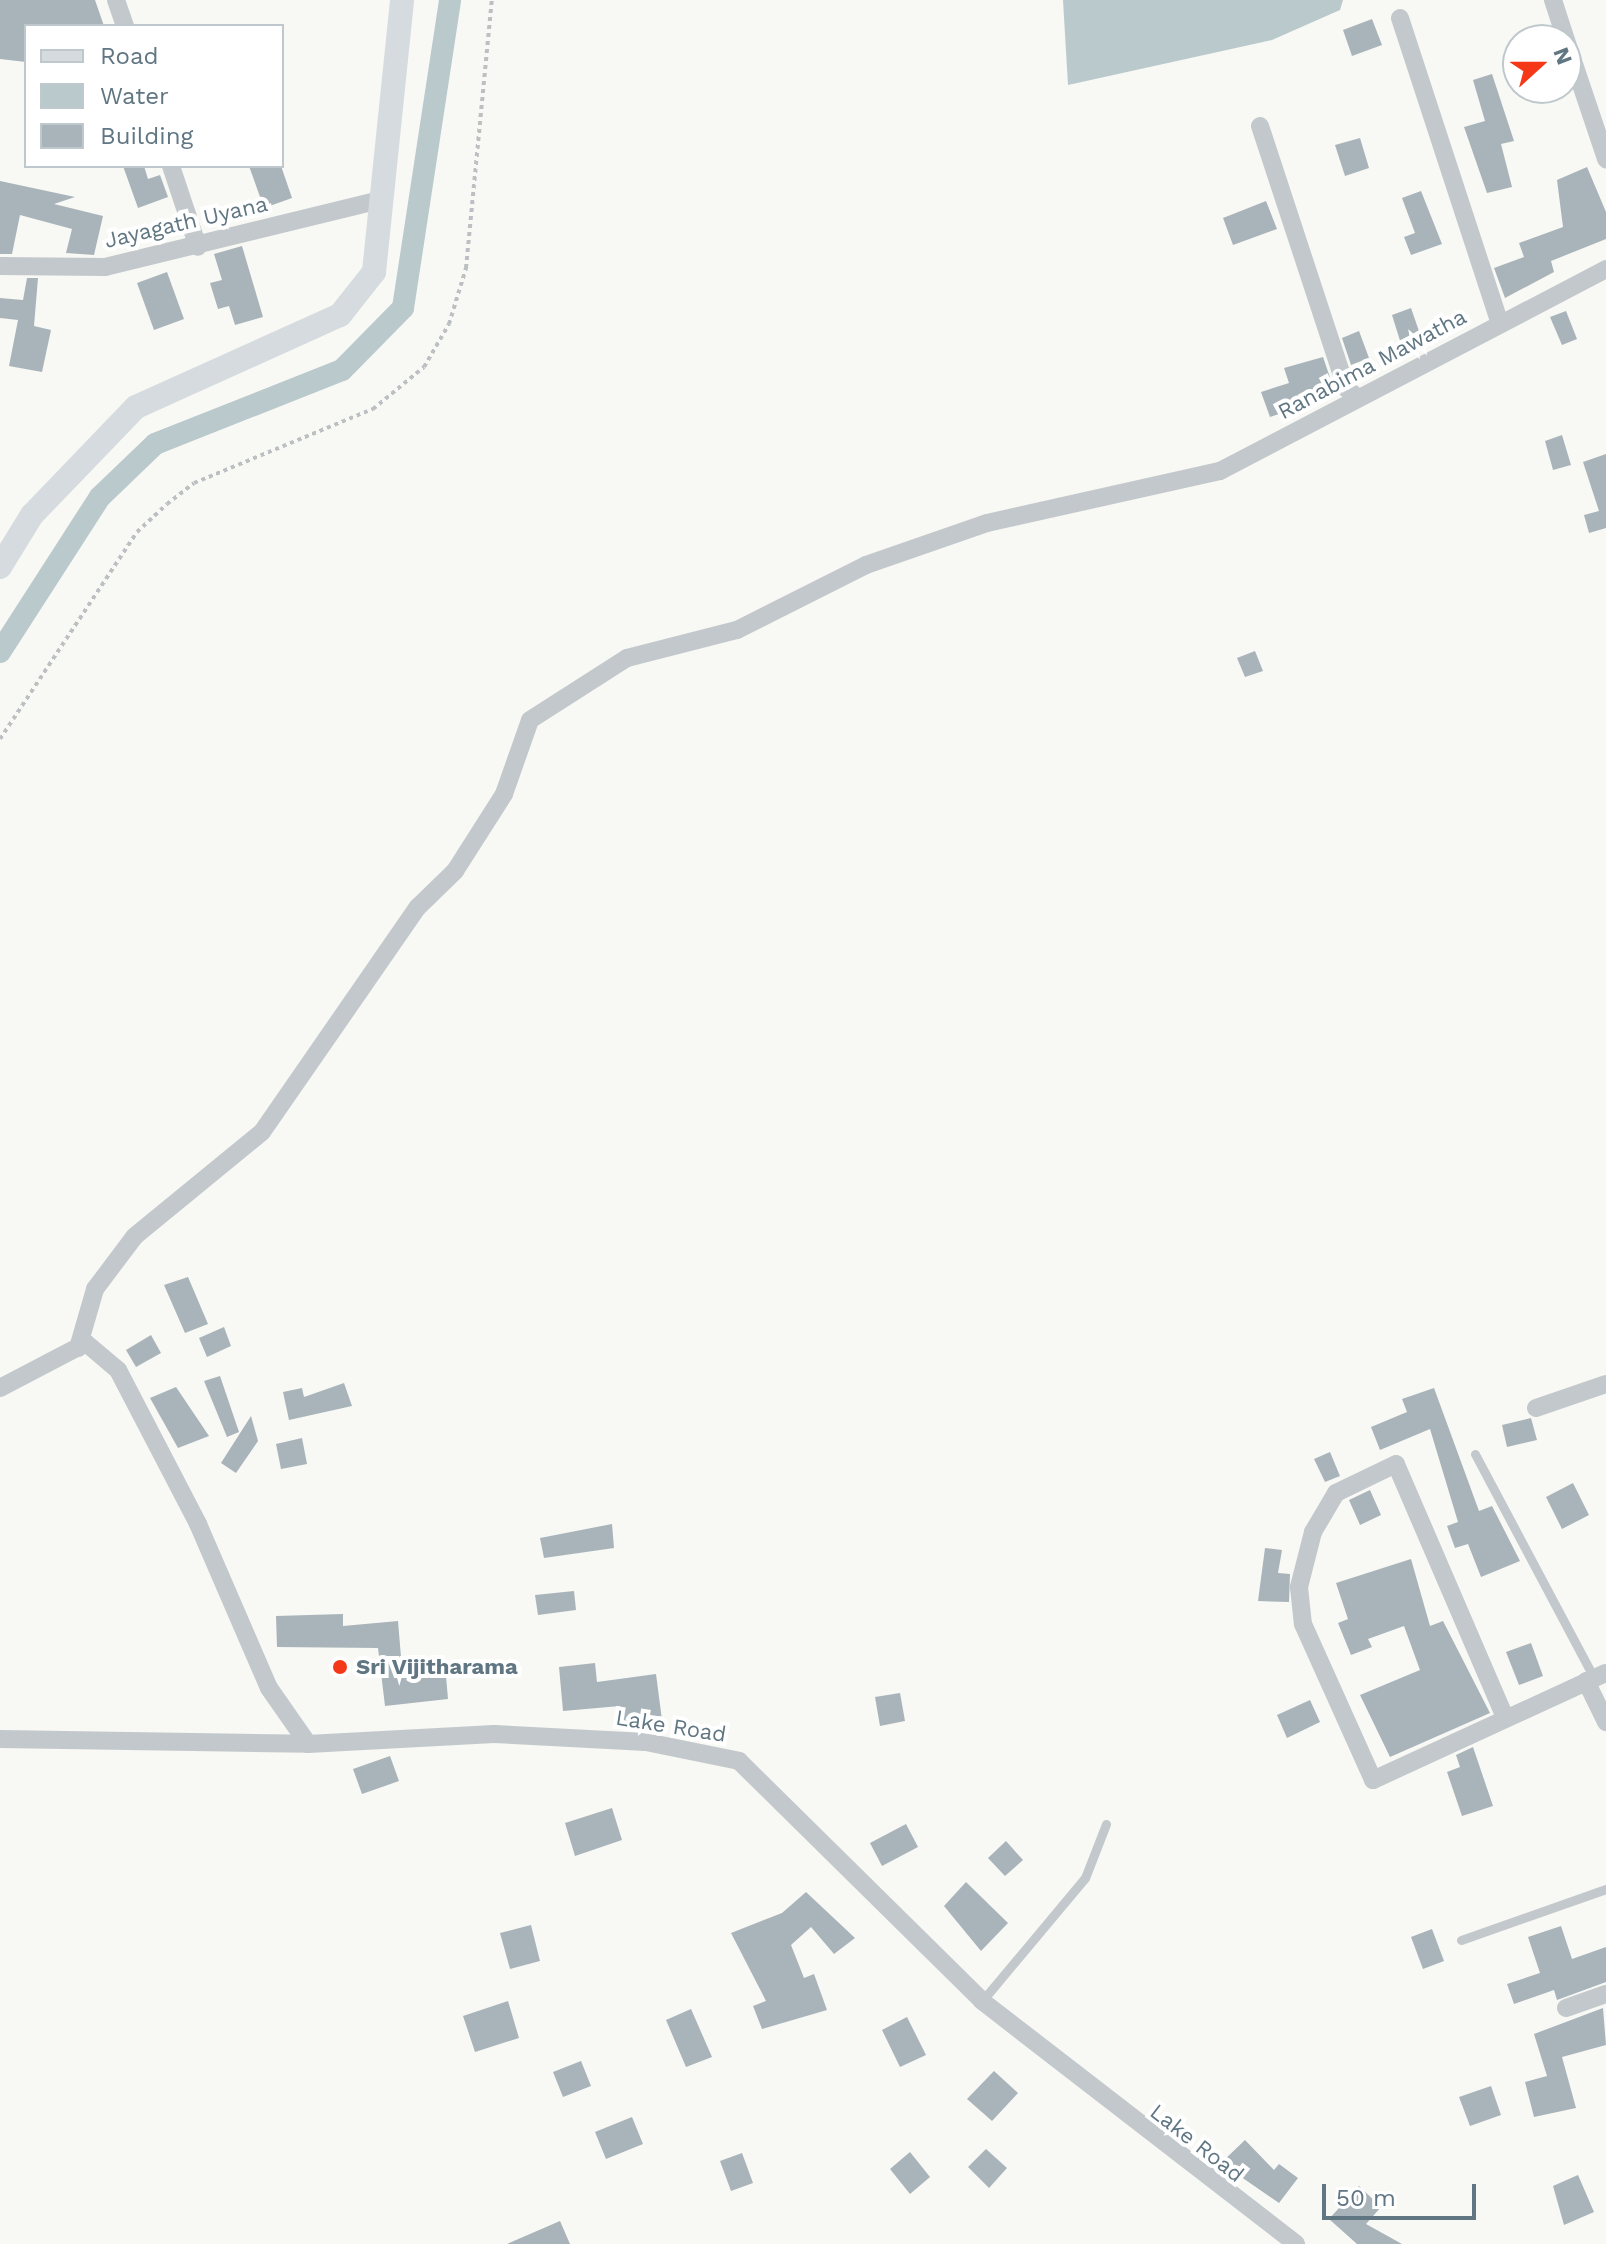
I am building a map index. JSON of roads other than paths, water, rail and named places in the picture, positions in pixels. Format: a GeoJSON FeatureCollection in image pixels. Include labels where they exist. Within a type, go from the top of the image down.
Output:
{"type":"FeatureCollection","features":[{"type":"Feature","properties":{"kind":"main road"},"geometry":{"type":"LineString","coordinates":[[0,567],[32,515],[136,407],[340,315],[374,272],[402,0]]}},
{"type":"Feature","properties":{"kind":"street"},"geometry":{"type":"LineString","coordinates":[[116,0],[124,24]]}},
{"type":"Feature","properties":{"kind":"street"},"geometry":{"type":"LineString","coordinates":[[1553,0],[1561,24]]}},
{"type":"Feature","properties":{"kind":"street"},"geometry":{"type":"LineString","coordinates":[[1400,18],[1500,324]]}},
{"type":"Feature","properties":{"kind":"street"},"geometry":{"type":"LineString","coordinates":[[1582,88],[1606,159]]}},
{"type":"Feature","properties":{"kind":"street"},"geometry":{"type":"LineString","coordinates":[[1260,126],[1346,388],[1358,398]]}},
{"type":"Feature","properties":{"kind":"street"},"geometry":{"type":"LineString","coordinates":[[172,168],[198,247]]}},
{"type":"Feature","properties":{"kind":"street","name":"Jayagath Uyana"},"geometry":{"type":"LineString","coordinates":[[0,266],[105,267],[198,247],[379,200]]}},
{"type":"Feature","properties":{"kind":"street","name":"Ranabima Mawatha"},"geometry":{"type":"LineString","coordinates":[[78,1348],[95,1289],[135,1236],[262,1132],[418,907],[455,871],[504,794],[530,720],[627,658],[737,630],[866,565],[987,523],[1220,471],[1606,269]]}},
{"type":"Feature","properties":{"kind":"street"},"geometry":{"type":"LineString","coordinates":[[0,1388],[86,1343],[118,1370],[198,1524],[269,1688],[308,1744]]}},
{"type":"Feature","properties":{"kind":"street"},"geometry":{"type":"LineString","coordinates":[[1536,1408],[1606,1384]]}},
{"type":"Feature","properties":{"kind":"street"},"geometry":{"type":"LineString","coordinates":[[1504,1715],[1396,1464],[1336,1493],[1313,1532],[1303,1573],[1303,1624],[1373,1780],[1504,1715],[1595,1677],[1606,1722]]}},
{"type":"Feature","properties":{"kind":"street","name":"Lake Road"},"geometry":{"type":"LineString","coordinates":[[0,1739],[308,1744],[494,1734],[646,1742],[739,1761],[982,2001],[1296,2244]]}},
{"type":"Feature","properties":{"kind":"street"},"geometry":{"type":"LineString","coordinates":[[1566,2008],[1606,1994]]}},
{"type":"Feature","properties":{"kind":"lane"},"geometry":{"type":"LineString","coordinates":[[1475,1454],[1595,1677]]}},
{"type":"Feature","properties":{"kind":"lane"},"geometry":{"type":"LineString","coordinates":[[982,2001],[1085,1878],[1106,1824]]}},
{"type":"Feature","properties":{"kind":"lane"},"geometry":{"type":"LineString","coordinates":[[1461,1940],[1606,1889]]}},
{"type":"Feature","properties":{"kind":"water"},"geometry":{"type":"Polygon","coordinates":[[[1063,0],[1343,0],[1340,10],[1272,40],[1068,85],[1063,0]]]}},
{"type":"Feature","properties":{"kind":"waterway"},"geometry":{"type":"LineString","coordinates":[[0,652],[100,497],[155,444],[342,370],[403,308],[450,0]]}},
{"type":"Feature","properties":{"kind":"place","name":"Sri Vijitharama"},"geometry":{"type":"Point","coordinates":[340,1667]}}]}
